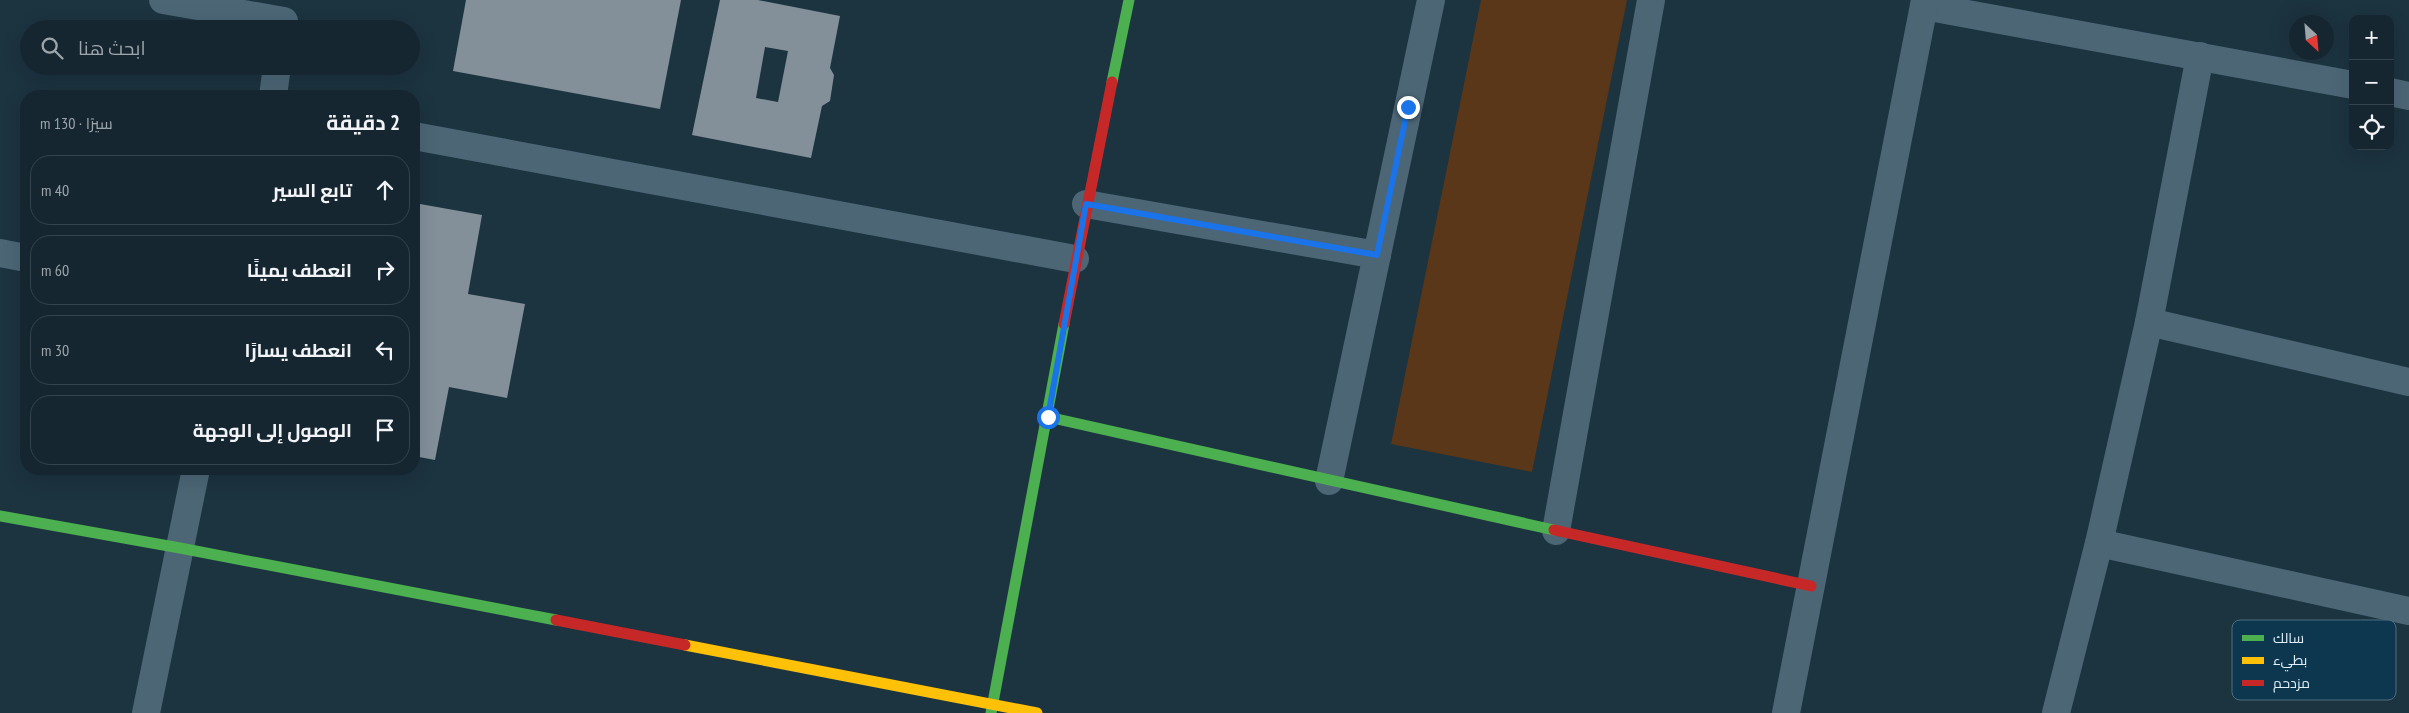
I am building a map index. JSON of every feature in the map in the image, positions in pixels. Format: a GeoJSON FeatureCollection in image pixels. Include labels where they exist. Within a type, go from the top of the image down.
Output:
{"type":"FeatureCollection","features":[{"type":"Feature","properties":{"kind":"street"},"geometry":{"type":"LineString","coordinates":[[163,0],[285,17]]}},
{"type":"Feature","properties":{"kind":"street"},"geometry":{"type":"LineString","coordinates":[[992,709],[1048,417],[1086,204],[1129,0]]}},
{"type":"Feature","properties":{"kind":"street"},"geometry":{"type":"LineString","coordinates":[[1329,481],[1431,0]]}},
{"type":"Feature","properties":{"kind":"street"},"geometry":{"type":"LineString","coordinates":[[1556,530],[1651,0]]}},
{"type":"Feature","properties":{"kind":"street"},"geometry":{"type":"LineString","coordinates":[[1786,713],[1924,3],[2349,84]]}},
{"type":"Feature","properties":{"kind":"street"},"geometry":{"type":"LineString","coordinates":[[2056,713],[2099,543],[2149,322],[2200,56]]}},
{"type":"Feature","properties":{"kind":"street"},"geometry":{"type":"LineString","coordinates":[[274,90],[276,75]]}},
{"type":"Feature","properties":{"kind":"street"},"geometry":{"type":"LineString","coordinates":[[2394,93],[2409,96]]}},
{"type":"Feature","properties":{"kind":"street"},"geometry":{"type":"LineString","coordinates":[[420,137],[1076,259]]}},
{"type":"Feature","properties":{"kind":"street"},"geometry":{"type":"LineString","coordinates":[[1086,204],[1377,255]]}},
{"type":"Feature","properties":{"kind":"street"},"geometry":{"type":"LineString","coordinates":[[0,253],[20,257]]}},
{"type":"Feature","properties":{"kind":"street"},"geometry":{"type":"LineString","coordinates":[[2149,322],[2409,382]]}},
{"type":"Feature","properties":{"kind":"street"},"geometry":{"type":"LineString","coordinates":[[1048,417],[1329,481],[1811,586]]}},
{"type":"Feature","properties":{"kind":"street"},"geometry":{"type":"LineString","coordinates":[[146,713],[195,475]]}},
{"type":"Feature","properties":{"kind":"street"},"geometry":{"type":"LineString","coordinates":[[0,516],[180,548],[992,709],[1037,713]]}},
{"type":"Feature","properties":{"kind":"street"},"geometry":{"type":"LineString","coordinates":[[2099,543],[2409,611]]}},
{"type":"Feature","properties":{"kind":"shaded area"},"geometry":{"type":"Polygon","coordinates":[[[1481,0],[1627,0],[1532,472],[1391,444],[1481,0]]]}},
{"type":"Feature","properties":{"kind":"building"},"geometry":{"type":"Polygon","coordinates":[[[466,0],[681,0],[660,109],[453,71],[466,0]]]}},
{"type":"Feature","properties":{"kind":"building"},"geometry":{"type":"Polygon","coordinates":[[[720,0],[758,0],[840,16],[830,68],[834,75],[830,101],[822,106],[811,158],[692,135],[720,0]],[[765,47],[756,98],[778,102],[788,51],[765,47]]]}},
{"type":"Feature","properties":{"kind":"building"},"geometry":{"type":"Polygon","coordinates":[[[420,204],[482,215],[468,294],[525,304],[507,398],[449,387],[435,460],[420,457],[420,204]]]}},
{"type":"Feature","properties":{"kind":"traffic: fast"},"geometry":{"type":"LineString","coordinates":[[1112,82],[1129,0]]}},
{"type":"Feature","properties":{"kind":"traffic: fast"},"geometry":{"type":"LineString","coordinates":[[991,713],[1064,324]]}},
{"type":"Feature","properties":{"kind":"traffic: fast"},"geometry":{"type":"LineString","coordinates":[[1048,417],[1554,530]]}},
{"type":"Feature","properties":{"kind":"traffic: fast"},"geometry":{"type":"LineString","coordinates":[[0,516],[180,548],[556,620]]}},
{"type":"Feature","properties":{"kind":"traffic: slow"},"geometry":{"type":"LineString","coordinates":[[685,645],[1037,713]]}},
{"type":"Feature","properties":{"kind":"traffic: jam"},"geometry":{"type":"LineString","coordinates":[[1064,324],[1112,82]]}},
{"type":"Feature","properties":{"kind":"traffic: jam"},"geometry":{"type":"LineString","coordinates":[[1554,530],[1811,586]]}},
{"type":"Feature","properties":{"kind":"traffic: jam"},"geometry":{"type":"LineString","coordinates":[[556,620],[685,645]]}},
{"type":"Feature","properties":{"kind":"route"},"geometry":{"type":"LineString","coordinates":[[1048,417],[1086,204],[1377,255],[1408,107]]}}]}
